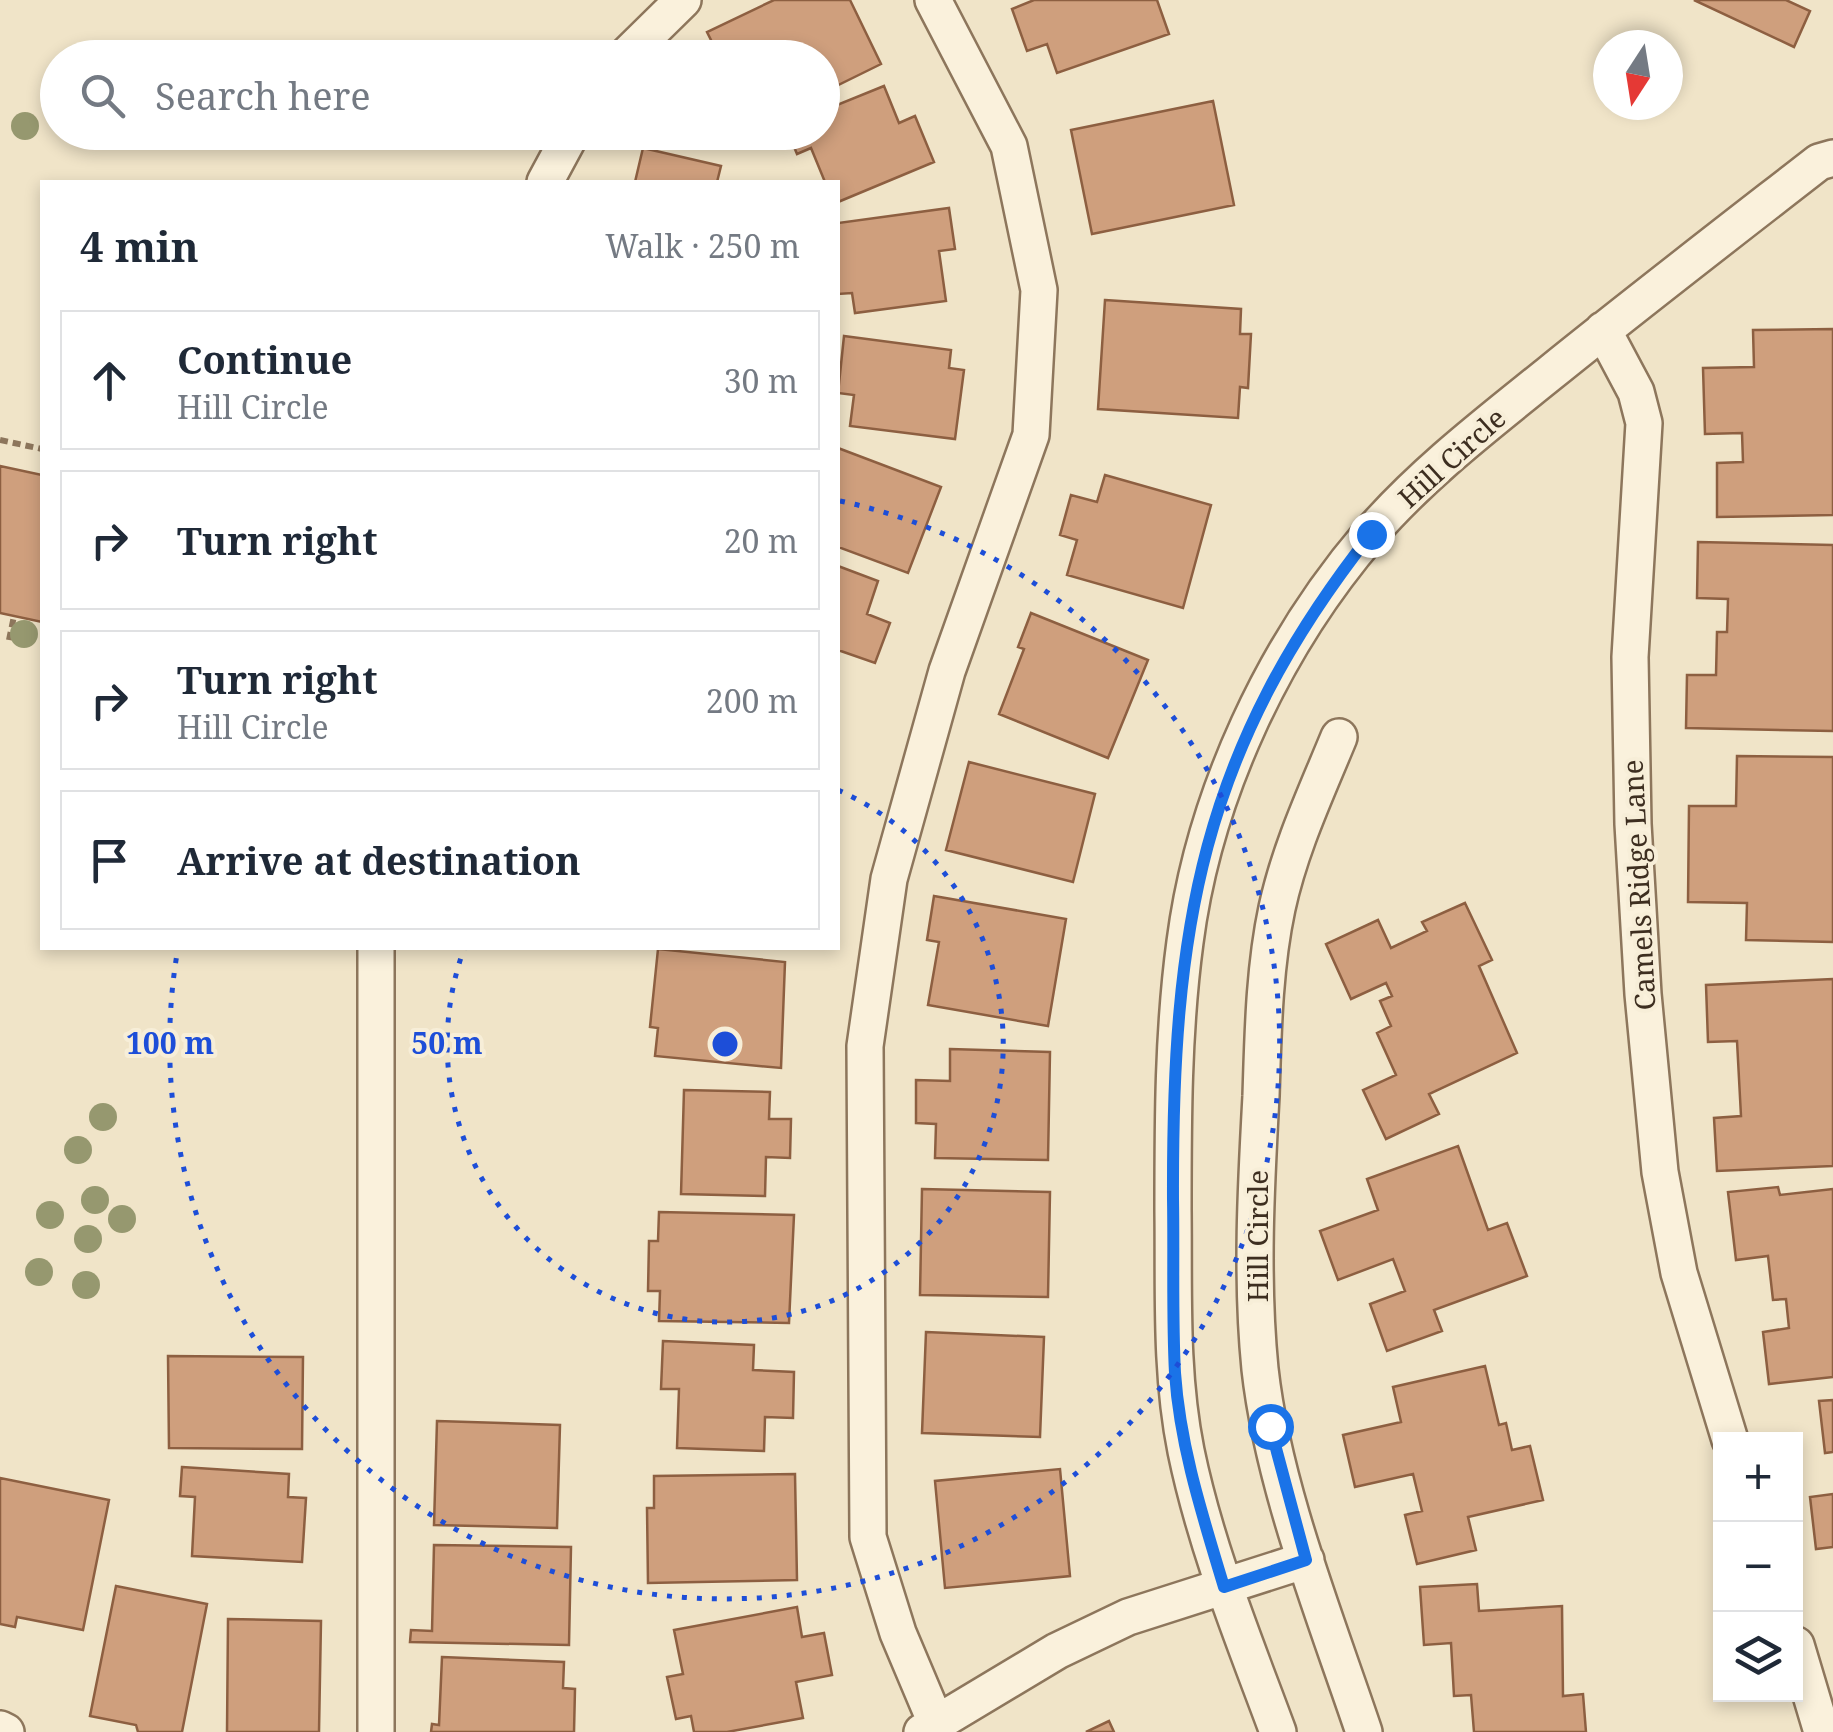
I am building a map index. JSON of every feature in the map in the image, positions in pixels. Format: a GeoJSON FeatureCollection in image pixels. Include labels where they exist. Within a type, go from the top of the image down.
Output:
{"type":"FeatureCollection","features":[{"type":"Feature","properties":{"kind":"street"},"geometry":{"type":"LineString","coordinates":[[642,40],[682,0]]}},
{"type":"Feature","properties":{"kind":"street"},"geometry":{"type":"LineString","coordinates":[[933,0],[1010,146],[1039,290],[1031,435],[946,672],[888,879],[864,1046],[868,1537],[929,1728],[1056,1651],[1110,1625],[1306,1560]]}},
{"type":"Feature","properties":{"kind":"street"},"geometry":{"type":"LineString","coordinates":[[546,180],[562,150]]}},
{"type":"Feature","properties":{"kind":"street","name":"Hill Circle"},"geometry":{"type":"LineString","coordinates":[[1278,1732],[1224,1587],[1194,1484],[1176,1375],[1176,1035],[1185,938],[1201,864],[1252,720],[1285,654],[1329,587],[1371,534],[1458,448],[1828,151]]}},
{"type":"Feature","properties":{"kind":"street","name":"Camels Ridge Lane"},"geometry":{"type":"LineString","coordinates":[[1604,330],[1636,392],[1644,422],[1630,657],[1633,824],[1660,1172],[1680,1273],[1728,1432]]}},
{"type":"Feature","properties":{"kind":"street","name":"Hill Circle"},"geometry":{"type":"LineString","coordinates":[[1338,737],[1294,847],[1276,909],[1265,1003],[1258,1154],[1260,1369],[1306,1560],[1364,1732]]}},
{"type":"Feature","properties":{"kind":"street"},"geometry":{"type":"LineString","coordinates":[[376,950],[376,1732]]}},
{"type":"Feature","properties":{"kind":"street"},"geometry":{"type":"LineString","coordinates":[[1803,1669],[1822,1732]]}},
{"type":"Feature","properties":{"kind":"path"},"geometry":{"type":"LineString","coordinates":[[0,440],[40,449]]}},
{"type":"Feature","properties":{"kind":"path"},"geometry":{"type":"LineString","coordinates":[[9,640],[14,616]]}},
{"type":"Feature","properties":{"kind":"building"},"geometry":{"type":"Polygon","coordinates":[[[774,0],[850,0],[881,64],[840,84],[840,40],[711,40],[707,32],[774,0]]]}},
{"type":"Feature","properties":{"kind":"building"},"geometry":{"type":"Polygon","coordinates":[[[1034,0],[1157,0],[1169,34],[1057,73],[1047,44],[1027,51],[1012,9],[1034,0]]]}},
{"type":"Feature","properties":{"kind":"building"},"geometry":{"type":"Polygon","coordinates":[[[1694,0],[1786,0],[1810,11],[1794,47],[1694,0]]]}},
{"type":"Feature","properties":{"kind":"building"},"geometry":{"type":"Polygon","coordinates":[[[884,86],[899,123],[915,116],[934,162],[840,201],[840,180],[824,180],[812,150],[840,150],[840,104],[884,86]]]}},
{"type":"Feature","properties":{"kind":"building"},"geometry":{"type":"Polygon","coordinates":[[[1213,101],[1234,205],[1092,234],[1071,130],[1213,101]]]}},
{"type":"Feature","properties":{"kind":"building"},"geometry":{"type":"Polygon","coordinates":[[[643,150],[721,166],[718,180],[635,180],[643,150]]]}},
{"type":"Feature","properties":{"kind":"building"},"geometry":{"type":"Polygon","coordinates":[[[949,208],[955,249],[939,251],[946,301],[855,313],[852,293],[840,294],[840,223],[949,208]]]}},
{"type":"Feature","properties":{"kind":"building"},"geometry":{"type":"Polygon","coordinates":[[[1105,300],[1241,309],[1240,334],[1251,334],[1248,388],[1240,387],[1238,418],[1098,409],[1105,300]]]}},
{"type":"Feature","properties":{"kind":"building"},"geometry":{"type":"Polygon","coordinates":[[[1833,329],[1833,515],[1717,517],[1717,463],[1743,462],[1742,433],[1705,434],[1703,368],[1754,367],[1753,330],[1833,329]]]}},
{"type":"Feature","properties":{"kind":"building"},"geometry":{"type":"Polygon","coordinates":[[[844,336],[951,350],[949,368],[964,370],[955,439],[850,426],[854,395],[840,393],[844,336]]]}},
{"type":"Feature","properties":{"kind":"building"},"geometry":{"type":"Polygon","coordinates":[[[840,449],[941,487],[908,573],[840,548],[840,449]]]}},
{"type":"Feature","properties":{"kind":"building"},"geometry":{"type":"Polygon","coordinates":[[[0,466],[40,475],[40,622],[0,613],[0,466]]]}},
{"type":"Feature","properties":{"kind":"building"},"geometry":{"type":"Polygon","coordinates":[[[1105,475],[1211,505],[1183,608],[1067,575],[1077,540],[1060,535],[1071,495],[1097,502],[1105,475]]]}},
{"type":"Feature","properties":{"kind":"building"},"geometry":{"type":"Polygon","coordinates":[[[1698,542],[1833,545],[1833,731],[1686,728],[1687,675],[1716,675],[1717,632],[1727,632],[1728,599],[1697,598],[1698,542]]]}},
{"type":"Feature","properties":{"kind":"building"},"geometry":{"type":"Polygon","coordinates":[[[840,567],[878,581],[867,614],[890,623],[875,663],[840,651],[840,567]]]}},
{"type":"Feature","properties":{"kind":"building"},"geometry":{"type":"Polygon","coordinates":[[[1031,613],[1148,660],[1108,758],[999,714],[1024,649],[1018,647],[1031,613]]]}},
{"type":"Feature","properties":{"kind":"building"},"geometry":{"type":"Polygon","coordinates":[[[1737,756],[1833,757],[1833,942],[1746,940],[1747,903],[1688,902],[1689,806],[1736,806],[1737,756]]]}},
{"type":"Feature","properties":{"kind":"building"},"geometry":{"type":"Polygon","coordinates":[[[969,762],[1095,794],[1073,882],[946,850],[969,762]]]}},
{"type":"Feature","properties":{"kind":"building"},"geometry":{"type":"Polygon","coordinates":[[[934,896],[1066,919],[1048,1026],[928,1005],[939,942],[927,940],[934,896]]]}},
{"type":"Feature","properties":{"kind":"building"},"geometry":{"type":"Polygon","coordinates":[[[1465,903],[1492,960],[1479,966],[1517,1053],[1429,1094],[1439,1114],[1386,1139],[1363,1090],[1396,1075],[1377,1033],[1391,1026],[1380,1001],[1392,996],[1386,983],[1351,999],[1326,944],[1378,920],[1391,948],[1427,931],[1422,922],[1465,903]]]}},
{"type":"Feature","properties":{"kind":"building"},"geometry":{"type":"Polygon","coordinates":[[[658,950],[785,962],[781,1068],[655,1056],[658,1028],[650,1027],[658,950]]]}},
{"type":"Feature","properties":{"kind":"building"},"geometry":{"type":"Polygon","coordinates":[[[1833,979],[1833,1166],[1717,1171],[1714,1118],[1741,1116],[1737,1041],[1708,1042],[1706,985],[1833,979]]]}},
{"type":"Feature","properties":{"kind":"building"},"geometry":{"type":"Polygon","coordinates":[[[950,1049],[1050,1052],[1048,1160],[935,1158],[936,1124],[916,1123],[916,1080],[950,1081],[950,1049]]]}},
{"type":"Feature","properties":{"kind":"building"},"geometry":{"type":"Polygon","coordinates":[[[684,1090],[770,1092],[769,1119],[791,1119],[790,1158],[766,1157],[765,1196],[681,1194],[684,1090]]]}},
{"type":"Feature","properties":{"kind":"building"},"geometry":{"type":"Polygon","coordinates":[[[1458,1146],[1488,1230],[1507,1223],[1527,1276],[1434,1310],[1442,1331],[1387,1351],[1370,1304],[1405,1291],[1393,1259],[1338,1280],[1320,1231],[1378,1210],[1367,1179],[1458,1146]]]}},
{"type":"Feature","properties":{"kind":"building"},"geometry":{"type":"Polygon","coordinates":[[[1778,1187],[1780,1195],[1833,1189],[1833,1377],[1769,1384],[1763,1332],[1789,1328],[1786,1299],[1773,1300],[1768,1256],[1736,1260],[1728,1192],[1778,1187]]]}},
{"type":"Feature","properties":{"kind":"building"},"geometry":{"type":"Polygon","coordinates":[[[922,1189],[1050,1192],[1048,1297],[920,1295],[922,1189]]]}},
{"type":"Feature","properties":{"kind":"building"},"geometry":{"type":"Polygon","coordinates":[[[659,1212],[794,1215],[789,1323],[659,1321],[660,1291],[648,1291],[649,1241],[658,1241],[659,1212]]]}},
{"type":"Feature","properties":{"kind":"building"},"geometry":{"type":"Polygon","coordinates":[[[926,1332],[1044,1337],[1040,1437],[922,1433],[926,1332]]]}},
{"type":"Feature","properties":{"kind":"building"},"geometry":{"type":"Polygon","coordinates":[[[663,1341],[754,1345],[753,1370],[794,1372],[793,1418],[765,1417],[764,1451],[677,1448],[679,1389],[661,1389],[663,1341]]]}},
{"type":"Feature","properties":{"kind":"building"},"geometry":{"type":"Polygon","coordinates":[[[168,1356],[303,1357],[302,1449],[169,1448],[168,1356]]]}},
{"type":"Feature","properties":{"kind":"building"},"geometry":{"type":"Polygon","coordinates":[[[1485,1366],[1499,1425],[1506,1423],[1512,1450],[1530,1446],[1543,1500],[1468,1517],[1476,1550],[1417,1564],[1405,1515],[1422,1511],[1413,1474],[1355,1487],[1343,1435],[1401,1422],[1393,1387],[1485,1366]]]}},
{"type":"Feature","properties":{"kind":"building"},"geometry":{"type":"Polygon","coordinates":[[[1833,1400],[1833,1452],[1825,1453],[1819,1401],[1833,1400]]]}},
{"type":"Feature","properties":{"kind":"building"},"geometry":{"type":"Polygon","coordinates":[[[437,1421],[560,1425],[557,1528],[434,1525],[437,1421]]]}},
{"type":"Feature","properties":{"kind":"building"},"geometry":{"type":"Polygon","coordinates":[[[182,1467],[289,1474],[288,1497],[306,1498],[302,1562],[192,1556],[195,1497],[180,1496],[182,1467]]]}},
{"type":"Feature","properties":{"kind":"building"},"geometry":{"type":"Polygon","coordinates":[[[1060,1469],[1070,1576],[945,1588],[935,1481],[1060,1469]]]}},
{"type":"Feature","properties":{"kind":"building"},"geometry":{"type":"Polygon","coordinates":[[[795,1474],[797,1580],[648,1583],[647,1508],[654,1508],[654,1476],[795,1474]]]}},
{"type":"Feature","properties":{"kind":"building"},"geometry":{"type":"Polygon","coordinates":[[[0,1478],[109,1500],[83,1630],[17,1617],[15,1627],[0,1624],[0,1478]]]}},
{"type":"Feature","properties":{"kind":"building"},"geometry":{"type":"Polygon","coordinates":[[[1833,1494],[1833,1547],[1816,1549],[1810,1497],[1833,1494]]]}},
{"type":"Feature","properties":{"kind":"building"},"geometry":{"type":"Polygon","coordinates":[[[434,1545],[571,1547],[569,1645],[410,1642],[411,1630],[432,1631],[434,1545]]]}},
{"type":"Feature","properties":{"kind":"building"},"geometry":{"type":"Polygon","coordinates":[[[1477,1584],[1479,1611],[1562,1606],[1563,1696],[1583,1694],[1586,1732],[1474,1732],[1471,1695],[1454,1696],[1451,1643],[1424,1645],[1420,1587],[1477,1584]]]}},
{"type":"Feature","properties":{"kind":"building"},"geometry":{"type":"Polygon","coordinates":[[[116,1586],[207,1604],[182,1732],[138,1732],[136,1725],[90,1716],[116,1586]]]}},
{"type":"Feature","properties":{"kind":"building"},"geometry":{"type":"Polygon","coordinates":[[[797,1607],[802,1637],[824,1633],[832,1675],[796,1682],[803,1718],[727,1732],[694,1732],[691,1716],[676,1719],[667,1677],[683,1674],[674,1630],[797,1607]]]}},
{"type":"Feature","properties":{"kind":"building"},"geometry":{"type":"Polygon","coordinates":[[[228,1619],[321,1621],[319,1732],[227,1732],[228,1619]]]}},
{"type":"Feature","properties":{"kind":"building"},"geometry":{"type":"Polygon","coordinates":[[[442,1657],[564,1662],[563,1688],[575,1689],[574,1732],[431,1732],[432,1724],[439,1725],[442,1657]]]}},
{"type":"Feature","properties":{"kind":"building"},"geometry":{"type":"Polygon","coordinates":[[[1109,1721],[1114,1732],[1086,1732],[1109,1721]]]}},
{"type":"Feature","properties":{"kind":"route"},"geometry":{"type":"LineString","coordinates":[[1270,1426],[1306,1560],[1224,1587],[1185,1446],[1176,1375],[1173,1104],[1185,938],[1201,864],[1252,720],[1285,654],[1329,587],[1371,534]]}}]}
